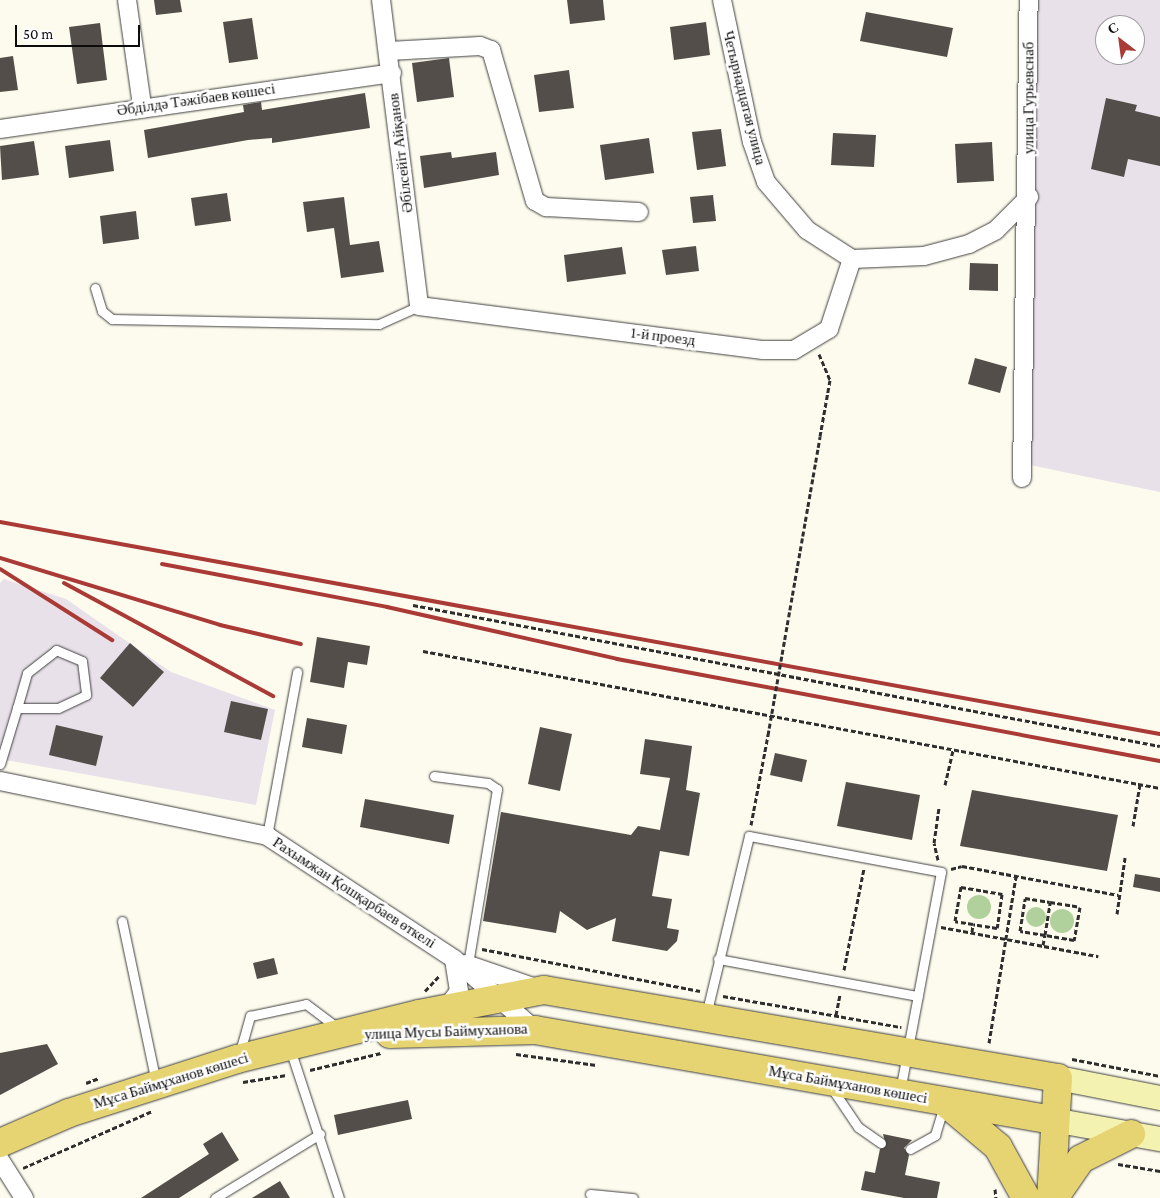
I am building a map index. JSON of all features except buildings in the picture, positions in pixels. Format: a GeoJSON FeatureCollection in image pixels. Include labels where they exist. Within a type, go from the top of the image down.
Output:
{"type":"FeatureCollection","features":[{"type":"Feature","properties":{"kind":"main road","name":"улица Мусы Баймуханова"},"geometry":{"type":"LineString","coordinates":[[348,1035],[446,1010],[544,990]]}},
{"type":"Feature","properties":{"kind":"main road"},"geometry":{"type":"LineString","coordinates":[[544,990],[708,1004],[908,1050],[1057,1070],[1160,1098]]}},
{"type":"Feature","properties":{"kind":"main road","name":"Мұса Баймұханов көшесі"},"geometry":{"type":"LineString","coordinates":[[535,1030],[1160,1139]]}},
{"type":"Feature","properties":{"kind":"main road","name":"улица Мусы Баймуханова"},"geometry":{"type":"LineString","coordinates":[[348,1035],[535,1030]]}},
{"type":"Feature","properties":{"kind":"main road","name":"Мұса Баймұханов көшесі"},"geometry":{"type":"LineString","coordinates":[[0,1143],[70,1113],[158,1096],[235,1071],[294,1061],[348,1035]]}},
{"type":"Feature","properties":{"kind":"main road"},"geometry":{"type":"LineString","coordinates":[[1032,1198],[1044,1118],[1057,1070]]}},
{"type":"Feature","properties":{"kind":"main road"},"geometry":{"type":"LineString","coordinates":[[945,1102],[988,1136],[1026,1198]]}},
{"type":"Feature","properties":{"kind":"main road"},"geometry":{"type":"LineString","coordinates":[[1044,1118],[1053,1198]]}},
{"type":"Feature","properties":{"kind":"main road"},"geometry":{"type":"LineString","coordinates":[[1053,1198],[1081,1159],[1131,1134]]}},
{"type":"Feature","properties":{"kind":"street"},"geometry":{"type":"LineString","coordinates":[[127,0],[142,106]]}},
{"type":"Feature","properties":{"kind":"street","name":"Әбілсейіт Айқанов"},"geometry":{"type":"LineString","coordinates":[[381,0],[392,73],[419,306]]}},
{"type":"Feature","properties":{"kind":"street","name":"Четырнадцатая улица"},"geometry":{"type":"LineString","coordinates":[[722,0],[752,142],[766,182],[807,230],[852,259]]}},
{"type":"Feature","properties":{"kind":"street","name":"улица Гурьевснаб"},"geometry":{"type":"LineString","coordinates":[[1022,478],[1029,197],[1029,0]]}},
{"type":"Feature","properties":{"kind":"street"},"geometry":{"type":"LineString","coordinates":[[389,51],[480,46],[491,50],[535,201],[546,207],[639,212]]}},
{"type":"Feature","properties":{"kind":"street","name":"Әбділдә Тәжібаев көшесі"},"geometry":{"type":"LineString","coordinates":[[0,129],[142,106],[392,73]]}},
{"type":"Feature","properties":{"kind":"street"},"geometry":{"type":"LineString","coordinates":[[852,259],[924,256],[969,244],[996,230],[1029,197]]}},
{"type":"Feature","properties":{"kind":"street","name":"1-й проезд"},"geometry":{"type":"LineString","coordinates":[[419,306],[763,350],[794,350],[813,340],[828,328],[852,259]]}},
{"type":"Feature","properties":{"kind":"street","name":"Рахымжан Қошқарбаев өткелі"},"geometry":{"type":"LineString","coordinates":[[0,781],[268,836],[465,957],[500,999],[535,1030]]}},
{"type":"Feature","properties":{"kind":"street"},"geometry":{"type":"LineString","coordinates":[[446,1010],[459,991],[465,957],[544,990]]}},
{"type":"Feature","properties":{"kind":"street"},"geometry":{"type":"LineString","coordinates":[[4,1167],[24,1198]]}},
{"type":"Feature","properties":{"kind":"lane"},"geometry":{"type":"LineString","coordinates":[[95,288],[102,312],[112,319],[379,324],[419,306]]}},
{"type":"Feature","properties":{"kind":"lane"},"geometry":{"type":"LineString","coordinates":[[0,764],[27,673],[56,650],[82,661],[86,695],[58,708],[17,708]]}},
{"type":"Feature","properties":{"kind":"lane"},"geometry":{"type":"LineString","coordinates":[[268,836],[297,672]]}},
{"type":"Feature","properties":{"kind":"lane"},"geometry":{"type":"LineString","coordinates":[[434,776],[488,783],[497,789],[465,957]]}},
{"type":"Feature","properties":{"kind":"lane"},"geometry":{"type":"LineString","coordinates":[[708,1004],[749,836],[941,872],[900,1094]]}},
{"type":"Feature","properties":{"kind":"lane"},"geometry":{"type":"LineString","coordinates":[[122,921],[158,1096]]}},
{"type":"Feature","properties":{"kind":"lane"},"geometry":{"type":"LineString","coordinates":[[718,959],[918,996]]}},
{"type":"Feature","properties":{"kind":"lane"},"geometry":{"type":"LineString","coordinates":[[235,1071],[250,1016],[306,1004],[348,1035]]}},
{"type":"Feature","properties":{"kind":"lane"},"geometry":{"type":"LineString","coordinates":[[294,1061],[320,1134],[338,1198]]}},
{"type":"Feature","properties":{"kind":"lane"},"geometry":{"type":"LineString","coordinates":[[827,1081],[858,1127],[881,1143]]}},
{"type":"Feature","properties":{"kind":"lane"},"geometry":{"type":"LineString","coordinates":[[910,1149],[934,1135],[945,1102]]}},
{"type":"Feature","properties":{"kind":"lane"},"geometry":{"type":"LineString","coordinates":[[215,1198],[229,1194],[320,1134]]}},
{"type":"Feature","properties":{"kind":"lane"},"geometry":{"type":"LineString","coordinates":[[590,1194],[633,1198]]}},
{"type":"Feature","properties":{"kind":"path"},"geometry":{"type":"LineString","coordinates":[[749,836],[830,380],[813,340]]}},
{"type":"Feature","properties":{"kind":"path"},"geometry":{"type":"LineString","coordinates":[[413,605],[1160,746]]}},
{"type":"Feature","properties":{"kind":"path"},"geometry":{"type":"LineString","coordinates":[[423,650],[1160,788]]}},
{"type":"Feature","properties":{"kind":"path"},"geometry":{"type":"LineString","coordinates":[[945,785],[953,750]]}},
{"type":"Feature","properties":{"kind":"path"},"geometry":{"type":"LineString","coordinates":[[1133,826],[1140,784]]}},
{"type":"Feature","properties":{"kind":"path"},"geometry":{"type":"LineString","coordinates":[[939,808],[934,844],[941,872],[962,866],[1118,895]]}},
{"type":"Feature","properties":{"kind":"path"},"geometry":{"type":"LineString","coordinates":[[836,1015],[866,858]]}},
{"type":"Feature","properties":{"kind":"path"},"geometry":{"type":"LineString","coordinates":[[1117,914],[1118,895],[1125,858]]}},
{"type":"Feature","properties":{"kind":"path"},"geometry":{"type":"LineString","coordinates":[[989,1043],[1016,876]]}},
{"type":"Feature","properties":{"kind":"path"},"geometry":{"type":"LineString","coordinates":[[961,887],[1002,894],[997,928],[973,924],[955,921],[961,887]]}},
{"type":"Feature","properties":{"kind":"path"},"geometry":{"type":"LineString","coordinates":[[1025,898],[1080,907],[1074,940],[1045,935],[1020,931],[1025,898]]}},
{"type":"Feature","properties":{"kind":"path"},"geometry":{"type":"LineString","coordinates":[[1043,946],[1050,902]]}},
{"type":"Feature","properties":{"kind":"path"},"geometry":{"type":"LineString","coordinates":[[972,932],[973,924]]}},
{"type":"Feature","properties":{"kind":"path"},"geometry":{"type":"LineString","coordinates":[[931,925],[1098,956]]}},
{"type":"Feature","properties":{"kind":"path"},"geometry":{"type":"LineString","coordinates":[[465,957],[708,1004]]}},
{"type":"Feature","properties":{"kind":"path"},"geometry":{"type":"LineString","coordinates":[[235,1071],[294,1061],[390,1051]]}},
{"type":"Feature","properties":{"kind":"path"},"geometry":{"type":"LineString","coordinates":[[505,1052],[603,1066]]}},
{"type":"Feature","properties":{"kind":"path"},"geometry":{"type":"LineString","coordinates":[[1057,1070],[1160,1076]]}},
{"type":"Feature","properties":{"kind":"path"},"geometry":{"type":"LineString","coordinates":[[4,1167],[158,1096]]}},
{"type":"Feature","properties":{"kind":"path"},"geometry":{"type":"LineString","coordinates":[[1111,1163],[1160,1171]]}},
{"type":"Feature","properties":{"kind":"shaded area"},"geometry":{"type":"Polygon","coordinates":[[[1036,0],[1160,0],[1160,492],[1030,465],[1036,0]]]}},
{"type":"Feature","properties":{"kind":"shaded area"},"geometry":{"type":"Polygon","coordinates":[[[4,579],[66,599],[171,672],[275,710],[256,805],[0,759],[0,583],[4,579]]]}},
{"type":"Feature","properties":{"kind":"green space"},"geometry":{"type":"Polygon","coordinates":[[[979,895],[988,898],[991,907],[988,916],[979,919],[970,916],[967,907],[970,898],[979,895]]]}},
{"type":"Feature","properties":{"kind":"green space"},"geometry":{"type":"Polygon","coordinates":[[[1036,907],[1043,910],[1046,917],[1043,924],[1036,927],[1029,924],[1026,917],[1029,910],[1036,907]]]}},
{"type":"Feature","properties":{"kind":"green space"},"geometry":{"type":"Polygon","coordinates":[[[1062,909],[1071,912],[1074,921],[1071,930],[1062,933],[1053,930],[1050,921],[1053,912],[1062,909]]]}},
{"type":"Feature","properties":{"kind":"railway"},"geometry":{"type":"LineString","coordinates":[[0,522],[1160,734]]}},
{"type":"Feature","properties":{"kind":"railway"},"geometry":{"type":"LineString","coordinates":[[0,558],[220,625],[301,644]]}},
{"type":"Feature","properties":{"kind":"railway"},"geometry":{"type":"LineString","coordinates":[[162,564],[387,607],[617,659],[1160,761]]}},
{"type":"Feature","properties":{"kind":"railway"},"geometry":{"type":"LineString","coordinates":[[0,569],[112,640]]}},
{"type":"Feature","properties":{"kind":"railway"},"geometry":{"type":"LineString","coordinates":[[64,583],[273,696]]}}]}
